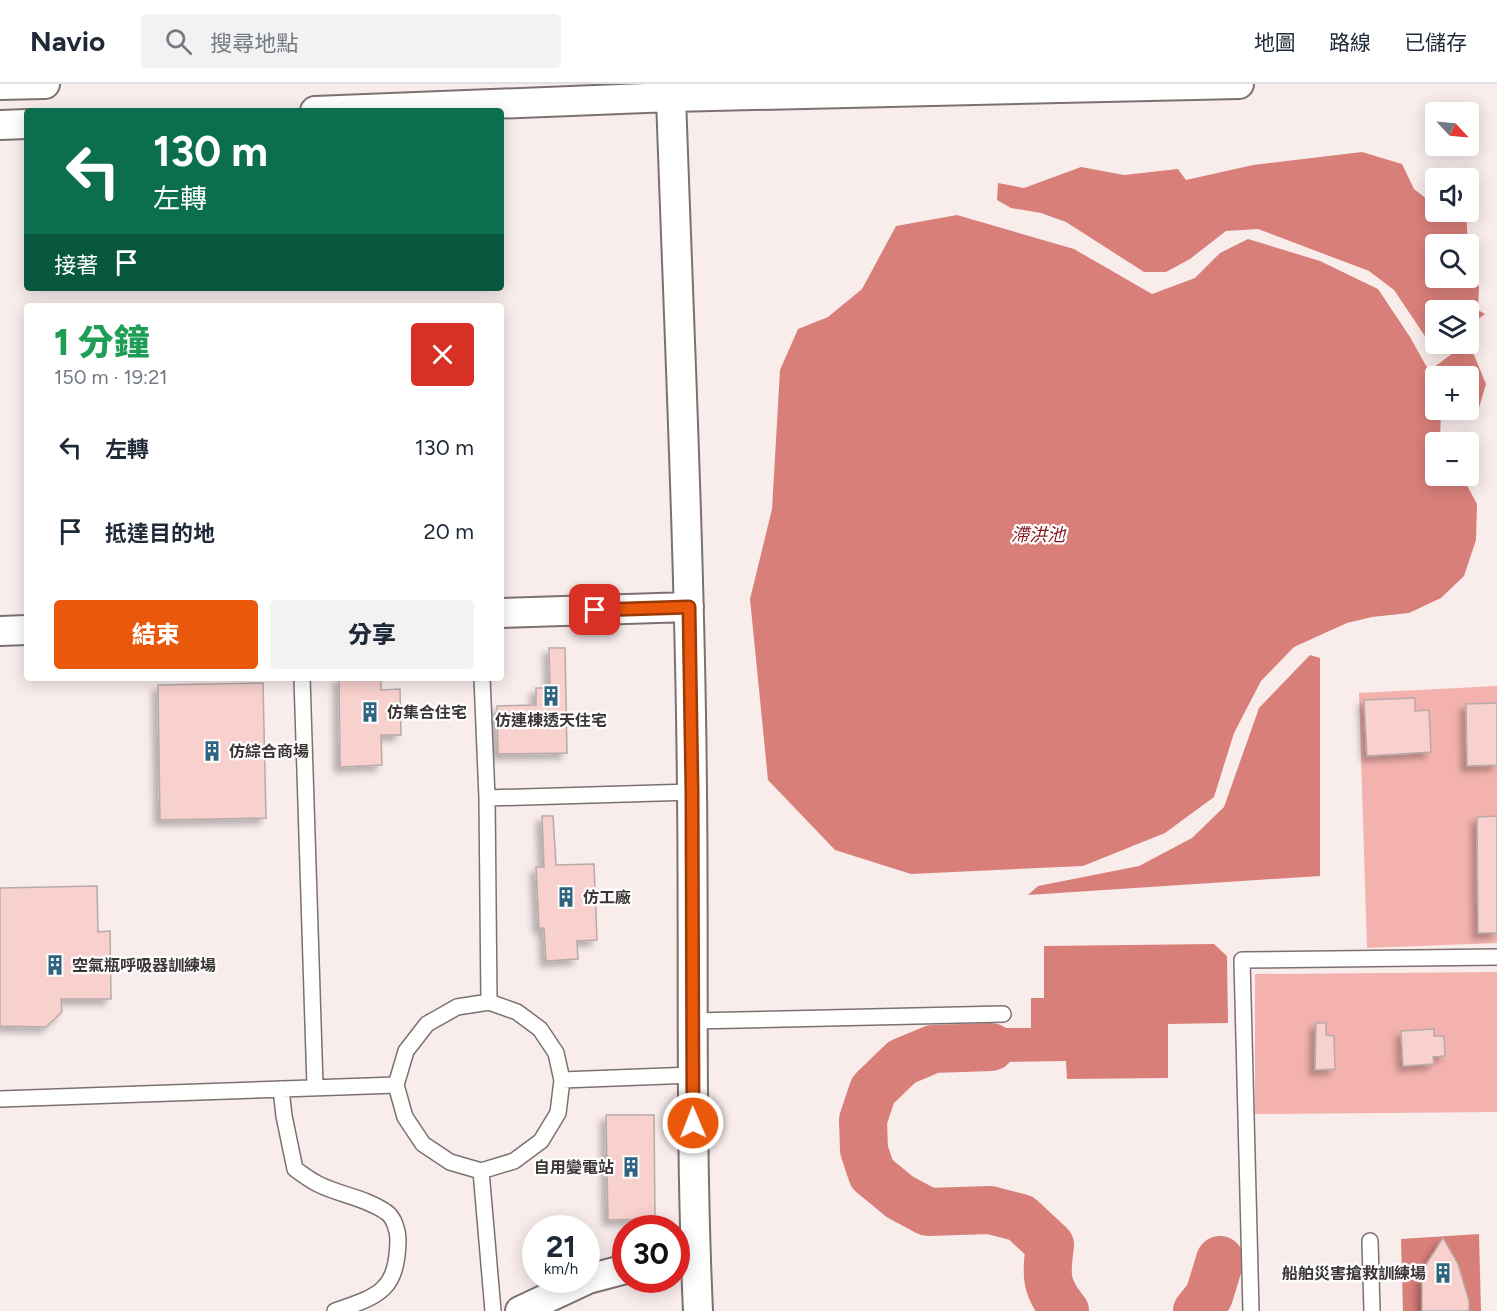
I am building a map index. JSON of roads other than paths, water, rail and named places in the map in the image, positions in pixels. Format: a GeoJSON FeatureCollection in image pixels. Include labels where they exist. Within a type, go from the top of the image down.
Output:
{"type":"FeatureCollection","features":[{"type":"Feature","properties":{"kind":"street"},"geometry":{"type":"LineString","coordinates":[[0,85],[45,84]]}},
{"type":"Feature","properties":{"kind":"street"},"geometry":{"type":"LineString","coordinates":[[368,108],[671,91],[1239,84]]}},
{"type":"Feature","properties":{"kind":"street"},"geometry":{"type":"LineString","coordinates":[[671,91],[689,607],[692,792],[693,1076],[688,1215]]}},
{"type":"Feature","properties":{"kind":"street"},"geometry":{"type":"LineString","coordinates":[[0,126],[24,124]]}},
{"type":"Feature","properties":{"kind":"street"},"geometry":{"type":"LineString","coordinates":[[504,613],[689,607]]}},
{"type":"Feature","properties":{"kind":"street"},"geometry":{"type":"LineString","coordinates":[[0,631],[24,630]]}},
{"type":"Feature","properties":{"kind":"street"},"geometry":{"type":"LineString","coordinates":[[520,1311],[588,1279],[612,1273]]}},
{"type":"Feature","properties":{"kind":"street"},"geometry":{"type":"LineString","coordinates":[[690,1280],[698,1311]]}},
{"type":"Feature","properties":{"kind":"lane"},"geometry":{"type":"LineString","coordinates":[[302,681],[315,1086]]}},
{"type":"Feature","properties":{"kind":"lane"},"geometry":{"type":"LineString","coordinates":[[482,681],[487,798],[489,1002]]}},
{"type":"Feature","properties":{"kind":"lane"},"geometry":{"type":"LineString","coordinates":[[487,798],[692,792]]}},
{"type":"Feature","properties":{"kind":"lane"},"geometry":{"type":"LineString","coordinates":[[1251,1311],[1242,960],[1497,957]]}},
{"type":"Feature","properties":{"kind":"lane"},"geometry":{"type":"LineString","coordinates":[[489,1002],[518,1012],[540,1029],[556,1053],[562,1080],[558,1113],[541,1141],[514,1161],[481,1171],[450,1162],[423,1144],[405,1117],[396,1085],[406,1051],[427,1024],[457,1007],[489,1002]]}},
{"type":"Feature","properties":{"kind":"lane"},"geometry":{"type":"LineString","coordinates":[[692,1021],[1002,1014]]}},
{"type":"Feature","properties":{"kind":"lane"},"geometry":{"type":"LineString","coordinates":[[562,1080],[693,1076]]}},
{"type":"Feature","properties":{"kind":"lane"},"geometry":{"type":"LineString","coordinates":[[0,1099],[315,1086],[396,1085]]}},
{"type":"Feature","properties":{"kind":"lane"},"geometry":{"type":"LineString","coordinates":[[281,1089],[295,1169],[319,1184],[357,1198],[388,1213],[398,1232],[398,1259],[391,1280],[369,1299],[335,1311]]}},
{"type":"Feature","properties":{"kind":"lane"},"geometry":{"type":"LineString","coordinates":[[481,1171],[493,1311]]}},
{"type":"Feature","properties":{"kind":"lane"},"geometry":{"type":"LineString","coordinates":[[1370,1241],[1372,1311]]}},
{"type":"Feature","properties":{"kind":"water"},"geometry":{"type":"Polygon","coordinates":[[[1362,152],[1402,164],[1414,189],[1425,198],[1425,222],[1467,222],[1467,234],[1425,234],[1425,288],[1479,288],[1478,300],[1425,300],[1425,336],[1394,290],[1369,271],[1258,229],[1226,231],[1190,259],[1166,272],[1144,272],[1066,222],[1041,213],[1011,208],[997,200],[998,183],[1024,188],[1081,167],[1124,175],[1178,169],[1186,180],[1253,165],[1362,152]]]}},
{"type":"Feature","properties":{"kind":"water","name":"滯洪池"},"geometry":{"type":"Polygon","coordinates":[[[957,215],[1074,249],[1152,294],[1195,278],[1220,253],[1248,239],[1320,261],[1378,289],[1426,366],[1425,420],[1441,420],[1440,432],[1425,432],[1425,486],[1467,486],[1477,504],[1476,540],[1464,576],[1441,598],[1409,613],[1372,617],[1347,623],[1294,647],[1261,681],[1234,733],[1214,797],[1165,833],[1083,866],[911,874],[835,850],[768,780],[750,599],[772,509],[780,370],[798,329],[828,317],[862,289],[896,226],[957,215]]]}},
{"type":"Feature","properties":{"kind":"water"},"geometry":{"type":"Polygon","coordinates":[[[1479,311],[1485,314],[1479,318],[1479,311]]]}},
{"type":"Feature","properties":{"kind":"water","name":"滯洪池"},"geometry":{"type":"Polygon","coordinates":[[[1452,354],[1474,354],[1479,366],[1436,366],[1452,354]]]}},
{"type":"Feature","properties":{"kind":"water","name":"滯洪池"},"geometry":{"type":"Polygon","coordinates":[[[1479,367],[1486,384],[1479,408],[1479,367]]]}},
{"type":"Feature","properties":{"kind":"water"},"geometry":{"type":"Polygon","coordinates":[[[1310,655],[1320,658],[1320,876],[1028,895],[1038,886],[1139,866],[1192,838],[1224,807],[1259,708],[1310,655]]]}},
{"type":"Feature","properties":{"kind":"water"},"geometry":{"type":"Polygon","coordinates":[[[1214,944],[1227,956],[1228,1023],[1168,1024],[1168,1078],[1067,1079],[1066,1061],[991,1062],[990,1028],[1031,1028],[1031,998],[1044,998],[1044,946],[1214,944]]]}},
{"type":"Feature","properties":{"kind":"water"},"geometry":{"type":"Polygon","coordinates":[[[1479,1234],[1481,1311],[1403,1311],[1401,1239],[1479,1234]]]}},
{"type":"Feature","properties":{"kind":"waterway"},"geometry":{"type":"LineString","coordinates":[[991,1047],[933,1049],[902,1062],[873,1090],[863,1120],[864,1150],[872,1174],[900,1197],[928,1212],[990,1210],[1021,1218],[1050,1245],[1048,1280],[1058,1303],[1065,1311]]}},
{"type":"Feature","properties":{"kind":"waterway"},"geometry":{"type":"LineString","coordinates":[[1197,1311],[1209,1296],[1220,1260]]}},
{"type":"Feature","properties":{"kind":"place","name":"仿連棟透天住宅"},"geometry":{"type":"Point","coordinates":[551,696]}},
{"type":"Feature","properties":{"kind":"place","name":"仿集合住宅"},"geometry":{"type":"Point","coordinates":[370,712]}},
{"type":"Feature","properties":{"kind":"place","name":"仿綜合商場"},"geometry":{"type":"Point","coordinates":[212,751]}},
{"type":"Feature","properties":{"kind":"place","name":"仿工廠"},"geometry":{"type":"Point","coordinates":[566,897]}},
{"type":"Feature","properties":{"kind":"place","name":"空氣瓶呼吸器訓練場"},"geometry":{"type":"Point","coordinates":[55,965]}},
{"type":"Feature","properties":{"kind":"place","name":"自用變電站"},"geometry":{"type":"Point","coordinates":[631,1167]}},
{"type":"Feature","properties":{"kind":"place","name":"船舶災害搶救訓練場"},"geometry":{"type":"Point","coordinates":[1443,1273]}}]}
